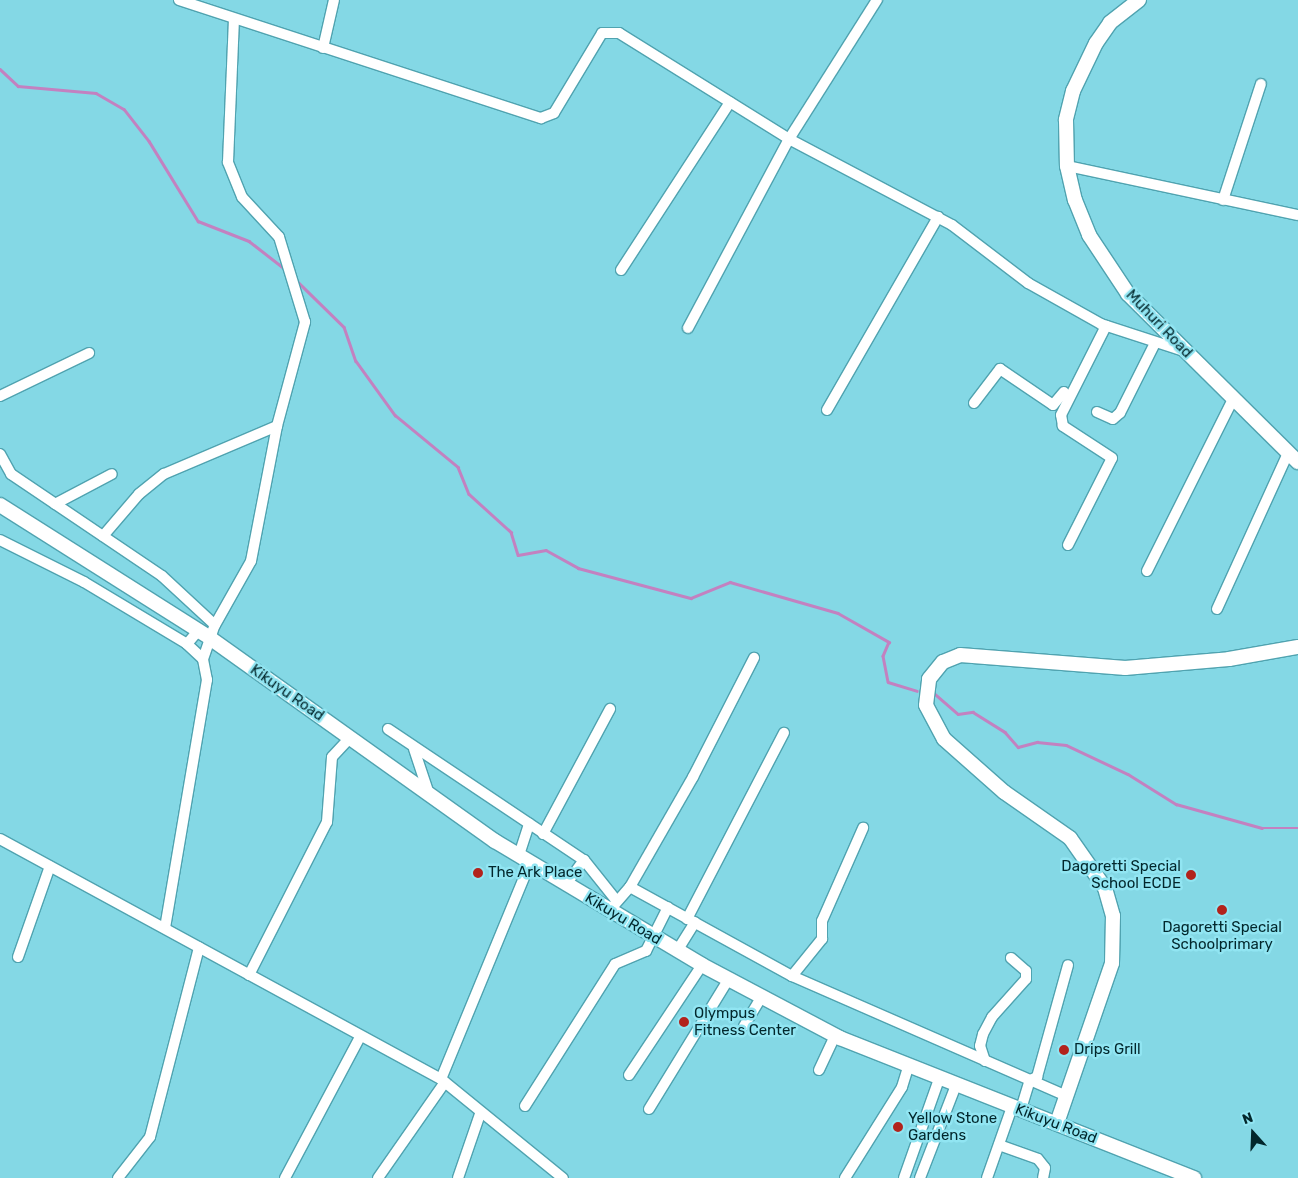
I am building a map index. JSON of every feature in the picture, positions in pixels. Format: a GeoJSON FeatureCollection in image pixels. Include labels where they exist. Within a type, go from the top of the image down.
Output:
{"type":"FeatureCollection","features":[{"type":"Feature","properties":{"kind":"main road","name":"Muhuri Road"},"geometry":{"type":"LineString","coordinates":[[1139,0],[1110,23],[1083,64],[1066,120],[1067,166],[1075,200],[1101,254],[1128,294],[1293,458]]}},
{"type":"Feature","properties":{"kind":"main road","name":"Kikuyu Road"},"geometry":{"type":"LineString","coordinates":[[0,505],[204,634],[524,859],[566,884],[612,906],[653,936],[728,980],[836,1036],[908,1067],[1057,1123],[1194,1178]]}},
{"type":"Feature","properties":{"kind":"main road"},"geometry":{"type":"LineString","coordinates":[[1057,1123],[1068,1096],[1112,963],[1113,916],[1105,888],[1070,838],[1004,792],[944,739],[926,705],[929,679],[943,662],[960,655],[1125,668],[1229,659],[1298,646]]}},
{"type":"Feature","properties":{"kind":"street"},"geometry":{"type":"LineString","coordinates":[[179,0],[234,20],[548,117],[602,33],[612,31],[789,139],[938,217],[1028,283],[1103,325],[1184,351]]}},
{"type":"Feature","properties":{"kind":"street"},"geometry":{"type":"LineString","coordinates":[[323,48],[334,0]]}},
{"type":"Feature","properties":{"kind":"street"},"geometry":{"type":"LineString","coordinates":[[688,328],[789,139],[877,0]]}},
{"type":"Feature","properties":{"kind":"street"},"geometry":{"type":"LineString","coordinates":[[187,644],[215,625],[252,561],[277,426],[304,322],[280,237],[242,197],[228,162],[234,20]]}},
{"type":"Feature","properties":{"kind":"street"},"geometry":{"type":"LineString","coordinates":[[1223,200],[1261,84]]}},
{"type":"Feature","properties":{"kind":"street"},"geometry":{"type":"LineString","coordinates":[[621,270],[730,102]]}},
{"type":"Feature","properties":{"kind":"street"},"geometry":{"type":"LineString","coordinates":[[1067,166],[1298,215]]}},
{"type":"Feature","properties":{"kind":"street"},"geometry":{"type":"LineString","coordinates":[[827,410],[938,217]]}},
{"type":"Feature","properties":{"kind":"street"},"geometry":{"type":"LineString","coordinates":[[974,403],[1000,369],[1057,405],[1103,325]]}},
{"type":"Feature","properties":{"kind":"street"},"geometry":{"type":"LineString","coordinates":[[1068,545],[1112,458],[1063,426],[1061,415],[1103,325]]}},
{"type":"Feature","properties":{"kind":"street"},"geometry":{"type":"LineString","coordinates":[[1097,412],[1112,419],[1120,413],[1155,343]]}},
{"type":"Feature","properties":{"kind":"street"},"geometry":{"type":"LineString","coordinates":[[0,396],[89,353]]}},
{"type":"Feature","properties":{"kind":"street"},"geometry":{"type":"LineString","coordinates":[[1147,571],[1233,399]]}},
{"type":"Feature","properties":{"kind":"street"},"geometry":{"type":"LineString","coordinates":[[103,536],[139,494],[164,474],[277,426]]}},
{"type":"Feature","properties":{"kind":"street"},"geometry":{"type":"LineString","coordinates":[[0,454],[12,474],[162,576],[215,625]]}},
{"type":"Feature","properties":{"kind":"street"},"geometry":{"type":"LineString","coordinates":[[1218,609],[1293,458]]}},
{"type":"Feature","properties":{"kind":"street"},"geometry":{"type":"LineString","coordinates":[[55,504],[112,474]]}},
{"type":"Feature","properties":{"kind":"street"},"geometry":{"type":"LineString","coordinates":[[0,540],[84,582],[187,644],[203,659]]}},
{"type":"Feature","properties":{"kind":"street"},"geometry":{"type":"LineString","coordinates":[[166,928],[206,690],[203,659],[204,634]]}},
{"type":"Feature","properties":{"kind":"street"},"geometry":{"type":"LineString","coordinates":[[388,729],[414,749],[584,860],[612,906],[630,887],[754,658]]}},
{"type":"Feature","properties":{"kind":"street"},"geometry":{"type":"LineString","coordinates":[[543,834],[610,709]]}},
{"type":"Feature","properties":{"kind":"street"},"geometry":{"type":"LineString","coordinates":[[677,951],[784,733]]}},
{"type":"Feature","properties":{"kind":"street"},"geometry":{"type":"LineString","coordinates":[[249,975],[327,822],[332,757],[350,738]]}},
{"type":"Feature","properties":{"kind":"street"},"geometry":{"type":"LineString","coordinates":[[414,749],[429,794]]}},
{"type":"Feature","properties":{"kind":"street"},"geometry":{"type":"LineString","coordinates":[[378,1178],[443,1080],[524,859],[529,824]]}},
{"type":"Feature","properties":{"kind":"street"},"geometry":{"type":"LineString","coordinates":[[792,976],[822,939],[822,922],[863,828]]}},
{"type":"Feature","properties":{"kind":"street"},"geometry":{"type":"LineString","coordinates":[[0,839],[199,946],[360,1037],[443,1080],[480,1114],[563,1178]]}},
{"type":"Feature","properties":{"kind":"street"},"geometry":{"type":"LineString","coordinates":[[566,884],[584,860]]}},
{"type":"Feature","properties":{"kind":"street"},"geometry":{"type":"LineString","coordinates":[[18,957],[50,866]]}},
{"type":"Feature","properties":{"kind":"street"},"geometry":{"type":"LineString","coordinates":[[630,887],[792,976],[1068,1096]]}},
{"type":"Feature","properties":{"kind":"street"},"geometry":{"type":"LineString","coordinates":[[525,1106],[615,964],[641,955],[668,907]]}},
{"type":"Feature","properties":{"kind":"street"},"geometry":{"type":"LineString","coordinates":[[118,1178],[150,1136],[199,946]]}},
{"type":"Feature","properties":{"kind":"street"},"geometry":{"type":"LineString","coordinates":[[985,1061],[980,1046],[983,1034],[992,1017],[1026,979],[1026,970],[1011,958]]}},
{"type":"Feature","properties":{"kind":"street"},"geometry":{"type":"LineString","coordinates":[[629,1075],[702,965]]}},
{"type":"Feature","properties":{"kind":"street"},"geometry":{"type":"LineString","coordinates":[[987,1178],[999,1145],[1016,1108],[1030,1080],[1037,1077],[1068,965]]}},
{"type":"Feature","properties":{"kind":"street"},"geometry":{"type":"LineString","coordinates":[[649,1109],[728,980]]}},
{"type":"Feature","properties":{"kind":"street"},"geometry":{"type":"LineString","coordinates":[[744,1026],[760,998]]}},
{"type":"Feature","properties":{"kind":"street"},"geometry":{"type":"LineString","coordinates":[[819,1070],[836,1036]]}},
{"type":"Feature","properties":{"kind":"street"},"geometry":{"type":"LineString","coordinates":[[285,1178],[360,1037]]}},
{"type":"Feature","properties":{"kind":"street"},"geometry":{"type":"LineString","coordinates":[[845,1178],[902,1087],[908,1067]]}},
{"type":"Feature","properties":{"kind":"street"},"geometry":{"type":"LineString","coordinates":[[904,1178],[939,1078]]}},
{"type":"Feature","properties":{"kind":"street"},"geometry":{"type":"LineString","coordinates":[[920,1178],[956,1085]]}},
{"type":"Feature","properties":{"kind":"street"},"geometry":{"type":"LineString","coordinates":[[458,1178],[480,1114]]}},
{"type":"Feature","properties":{"kind":"street"},"geometry":{"type":"LineString","coordinates":[[999,1145],[1038,1158],[1045,1168],[1043,1178]]}},
{"type":"Feature","properties":{"kind":"waterway"},"geometry":{"type":"LineString","coordinates":[[0,69],[18,86],[96,93],[124,109],[149,141],[198,221],[249,241],[285,269]]}},
{"type":"Feature","properties":{"kind":"waterway"},"geometry":{"type":"LineString","coordinates":[[296,280],[344,327],[356,361],[395,415],[458,467],[469,494],[511,532],[518,555],[546,550],[578,568],[691,598],[730,582],[838,613],[889,642],[883,656],[888,682],[917,691]]}},
{"type":"Feature","properties":{"kind":"waterway"},"geometry":{"type":"LineString","coordinates":[[935,694],[958,714],[973,712],[1005,732],[1018,747],[1037,742],[1066,745],[1128,774],[1176,804],[1262,828],[1298,828]]}},
{"type":"Feature","properties":{"kind":"place","name":"The Ark Place"},"geometry":{"type":"Point","coordinates":[478,873]}},
{"type":"Feature","properties":{"kind":"place","name":"Dagoretti Special School ECDE"},"geometry":{"type":"Point","coordinates":[1191,875]}},
{"type":"Feature","properties":{"kind":"place","name":"Dagoretti Special Schoolprimary"},"geometry":{"type":"Point","coordinates":[1222,910]}},
{"type":"Feature","properties":{"kind":"place","name":"Olympus Fitness Center"},"geometry":{"type":"Point","coordinates":[684,1022]}},
{"type":"Feature","properties":{"kind":"place","name":"Drips Grill"},"geometry":{"type":"Point","coordinates":[1064,1050]}},
{"type":"Feature","properties":{"kind":"place","name":"Yellow Stone Gardens"},"geometry":{"type":"Point","coordinates":[898,1127]}}]}
